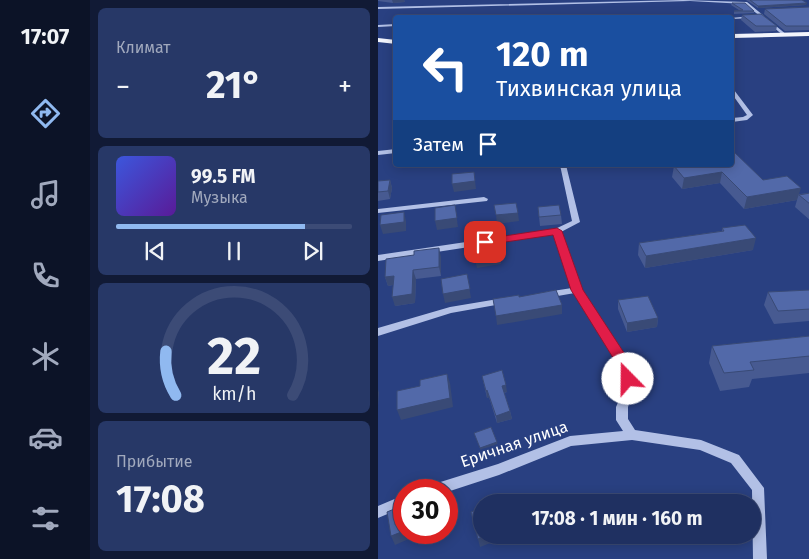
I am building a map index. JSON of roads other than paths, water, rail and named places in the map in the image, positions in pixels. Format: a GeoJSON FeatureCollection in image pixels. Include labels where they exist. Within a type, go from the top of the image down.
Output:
{"type":"FeatureCollection","features":[{"type":"Feature","properties":{"kind":"main road"},"geometry":{"type":"LineString","coordinates":[[734,36],[810,34]]}},
{"type":"Feature","properties":{"kind":"main road"},"geometry":{"type":"LineString","coordinates":[[378,40],[393,42]]}},
{"type":"Feature","properties":{"kind":"street"},"geometry":{"type":"LineString","coordinates":[[461,0],[474,5]]}},
{"type":"Feature","properties":{"kind":"street"},"geometry":{"type":"LineString","coordinates":[[378,8],[686,0],[746,4],[785,35]]}},
{"type":"Feature","properties":{"kind":"street"},"geometry":{"type":"LineString","coordinates":[[746,4],[750,0]]}},
{"type":"Feature","properties":{"kind":"street"},"geometry":{"type":"LineString","coordinates":[[562,15],[563,4]]}},
{"type":"Feature","properties":{"kind":"street"},"geometry":{"type":"LineString","coordinates":[[756,11],[764,10]]}},
{"type":"Feature","properties":{"kind":"street"},"geometry":{"type":"LineString","coordinates":[[734,18],[762,16]]}},
{"type":"Feature","properties":{"kind":"street"},"geometry":{"type":"LineString","coordinates":[[378,26],[393,25]]}},
{"type":"Feature","properties":{"kind":"street"},"geometry":{"type":"LineString","coordinates":[[734,94],[750,115],[745,119],[734,120]]}},
{"type":"Feature","properties":{"kind":"street"},"geometry":{"type":"LineString","coordinates":[[378,153],[393,151]]}},
{"type":"Feature","properties":{"kind":"street"},"geometry":{"type":"LineString","coordinates":[[378,258],[557,231],[576,222],[563,167]]}},
{"type":"Feature","properties":{"kind":"street"},"geometry":{"type":"LineString","coordinates":[[378,212],[484,199]]}},
{"type":"Feature","properties":{"kind":"street"},"geometry":{"type":"LineString","coordinates":[[557,231],[577,290],[627,368],[629,389],[622,407],[622,420],[632,435]]}},
{"type":"Feature","properties":{"kind":"street"},"geometry":{"type":"LineString","coordinates":[[538,296],[577,290]]}},
{"type":"Feature","properties":{"kind":"street"},"geometry":{"type":"LineString","coordinates":[[378,332],[450,310],[518,299]]}},
{"type":"Feature","properties":{"kind":"street","name":"Еричная улица"},"geometry":{"type":"LineString","coordinates":[[458,482],[499,469],[570,441],[632,435],[701,444],[735,459],[758,488],[760,559]]}},
{"type":"Feature","properties":{"kind":"street"},"geometry":{"type":"LineString","coordinates":[[378,512],[393,506]]}}]}
